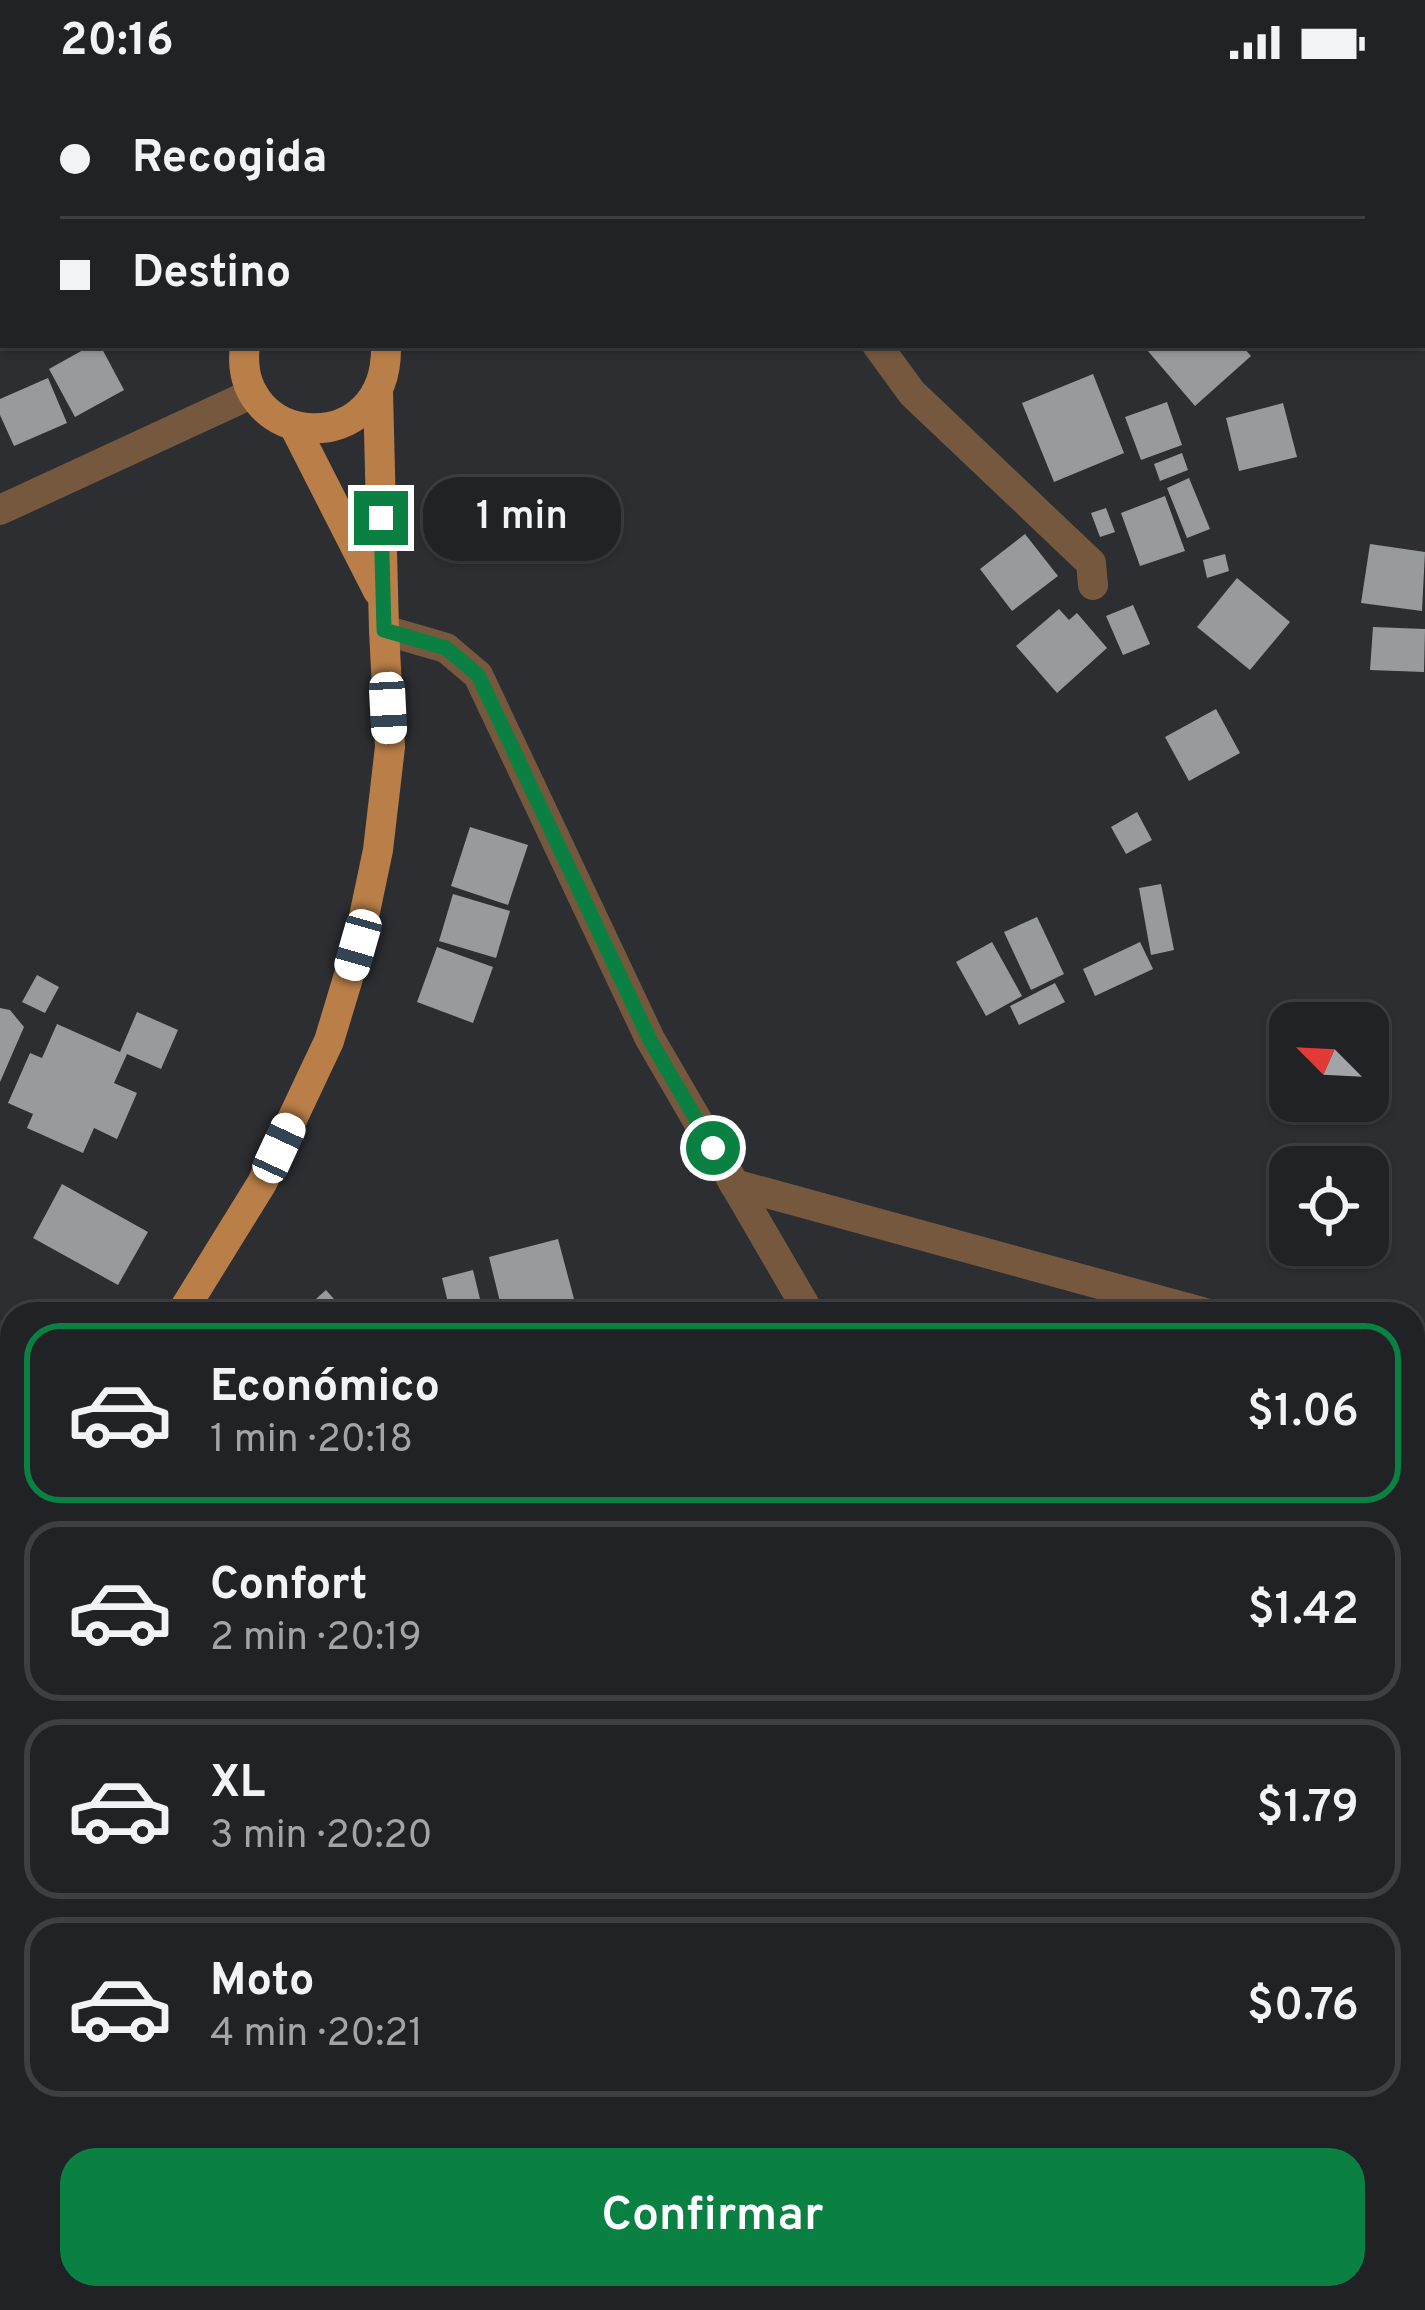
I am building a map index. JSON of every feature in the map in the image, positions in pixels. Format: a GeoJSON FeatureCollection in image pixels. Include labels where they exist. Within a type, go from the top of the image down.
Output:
{"type":"FeatureCollection","features":[{"type":"Feature","properties":{"kind":"main road"},"geometry":{"type":"LineString","coordinates":[[245,348],[245,373],[263,408],[277,419],[314,429],[333,427],[367,407],[389,362]]}},
{"type":"Feature","properties":{"kind":"main road"},"geometry":{"type":"LineString","coordinates":[[189,1302],[262,1183],[329,1041],[358,945],[378,850],[390,747],[383,616],[389,362]]}},
{"type":"Feature","properties":{"kind":"main road"},"geometry":{"type":"LineString","coordinates":[[294,426],[383,616]]}},
{"type":"Feature","properties":{"kind":"street"},"geometry":{"type":"LineString","coordinates":[[879,348],[912,393],[1091,563],[1093,585]]}},
{"type":"Feature","properties":{"kind":"street"},"geometry":{"type":"LineString","coordinates":[[0,510],[253,393]]}},
{"type":"Feature","properties":{"kind":"street"},"geometry":{"type":"LineString","coordinates":[[383,616],[446,648],[478,675],[650,1040],[803,1302]]}},
{"type":"Feature","properties":{"kind":"street"},"geometry":{"type":"LineString","coordinates":[[734,1184],[1170,1302]]}},
{"type":"Feature","properties":{"kind":"building"},"geometry":{"type":"Polygon","coordinates":[[[87,348],[102,348],[124,390],[75,417],[49,369],[87,348]]]}},
{"type":"Feature","properties":{"kind":"building"},"geometry":{"type":"Polygon","coordinates":[[[1244,348],[1251,356],[1195,406],[1147,350],[1244,348]]]}},
{"type":"Feature","properties":{"kind":"building"},"geometry":{"type":"Polygon","coordinates":[[[1093,374],[1124,453],[1054,482],[1022,403],[1093,374]]]}},
{"type":"Feature","properties":{"kind":"building"},"geometry":{"type":"Polygon","coordinates":[[[48,378],[67,423],[14,446],[0,415],[0,399],[48,378]]]}},
{"type":"Feature","properties":{"kind":"building"},"geometry":{"type":"Polygon","coordinates":[[[1167,402],[1182,445],[1141,460],[1125,417],[1167,402]]]}},
{"type":"Feature","properties":{"kind":"building"},"geometry":{"type":"Polygon","coordinates":[[[1283,403],[1297,457],[1239,471],[1226,418],[1283,403]]]}},
{"type":"Feature","properties":{"kind":"building"},"geometry":{"type":"Polygon","coordinates":[[[1182,453],[1188,470],[1160,481],[1154,464],[1182,453]]]}},
{"type":"Feature","properties":{"kind":"building"},"geometry":{"type":"Polygon","coordinates":[[[1189,478],[1210,529],[1187,538],[1167,488],[1189,478]]]}},
{"type":"Feature","properties":{"kind":"building"},"geometry":{"type":"Polygon","coordinates":[[[1165,496],[1185,551],[1140,566],[1121,513],[1165,496]]]}},
{"type":"Feature","properties":{"kind":"building"},"geometry":{"type":"Polygon","coordinates":[[[1106,508],[1115,532],[1100,537],[1091,513],[1106,508]]]}},
{"type":"Feature","properties":{"kind":"building"},"geometry":{"type":"Polygon","coordinates":[[[1025,534],[1058,576],[1012,611],[980,569],[1025,534]]]}},
{"type":"Feature","properties":{"kind":"building"},"geometry":{"type":"Polygon","coordinates":[[[1370,544],[1425,552],[1422,611],[1361,603],[1370,544]]]}},
{"type":"Feature","properties":{"kind":"building"},"geometry":{"type":"Polygon","coordinates":[[[1225,554],[1229,571],[1207,578],[1203,560],[1225,554]]]}},
{"type":"Feature","properties":{"kind":"building"},"geometry":{"type":"Polygon","coordinates":[[[1237,578],[1290,622],[1250,670],[1197,627],[1237,578]]]}},
{"type":"Feature","properties":{"kind":"building"},"geometry":{"type":"Polygon","coordinates":[[[1133,605],[1150,644],[1123,655],[1106,616],[1133,605]]]}},
{"type":"Feature","properties":{"kind":"building"},"geometry":{"type":"Polygon","coordinates":[[[1059,609],[1069,620],[1077,613],[1107,648],[1057,693],[1016,646],[1059,609]]]}},
{"type":"Feature","properties":{"kind":"building"},"geometry":{"type":"Polygon","coordinates":[[[1373,627],[1425,629],[1424,672],[1370,670],[1373,627]]]}},
{"type":"Feature","properties":{"kind":"building"},"geometry":{"type":"Polygon","coordinates":[[[1216,709],[1240,753],[1189,781],[1165,737],[1216,709]]]}},
{"type":"Feature","properties":{"kind":"building"},"geometry":{"type":"Polygon","coordinates":[[[1137,812],[1152,840],[1126,854],[1111,827],[1137,812]]]}},
{"type":"Feature","properties":{"kind":"building"},"geometry":{"type":"Polygon","coordinates":[[[470,827],[528,845],[508,905],[451,886],[470,827]]]}},
{"type":"Feature","properties":{"kind":"building"},"geometry":{"type":"Polygon","coordinates":[[[1161,884],[1174,950],[1151,955],[1139,888],[1161,884]]]}},
{"type":"Feature","properties":{"kind":"building"},"geometry":{"type":"Polygon","coordinates":[[[453,894],[510,911],[496,958],[439,941],[453,894]]]}},
{"type":"Feature","properties":{"kind":"building"},"geometry":{"type":"Polygon","coordinates":[[[1037,917],[1064,974],[1031,990],[1004,932],[1037,917]]]}},
{"type":"Feature","properties":{"kind":"building"},"geometry":{"type":"Polygon","coordinates":[[[992,942],[1022,996],[986,1016],[956,962],[992,942]]]}},
{"type":"Feature","properties":{"kind":"building"},"geometry":{"type":"Polygon","coordinates":[[[1140,942],[1153,969],[1095,996],[1083,969],[1140,942]]]}},
{"type":"Feature","properties":{"kind":"building"},"geometry":{"type":"Polygon","coordinates":[[[437,947],[493,967],[473,1023],[417,1002],[437,947]]]}},
{"type":"Feature","properties":{"kind":"building"},"geometry":{"type":"Polygon","coordinates":[[[37,975],[59,987],[45,1013],[22,1002],[37,975]]]}},
{"type":"Feature","properties":{"kind":"building"},"geometry":{"type":"Polygon","coordinates":[[[1055,983],[1065,1002],[1019,1025],[1010,1006],[1055,983]]]}},
{"type":"Feature","properties":{"kind":"building"},"geometry":{"type":"Polygon","coordinates":[[[0,1008],[10,1010],[24,1027],[0,1082],[0,1008]]]}},
{"type":"Feature","properties":{"kind":"building"},"geometry":{"type":"Polygon","coordinates":[[[137,1012],[178,1030],[161,1069],[127,1054],[114,1083],[137,1093],[117,1139],[94,1128],[83,1153],[27,1128],[33,1114],[8,1103],[30,1053],[42,1058],[57,1024],[120,1052],[137,1012]]]}},
{"type":"Feature","properties":{"kind":"building"},"geometry":{"type":"Polygon","coordinates":[[[62,1184],[148,1232],[118,1285],[33,1238],[62,1184]]]}},
{"type":"Feature","properties":{"kind":"building"},"geometry":{"type":"Polygon","coordinates":[[[558,1239],[575,1302],[500,1302],[489,1257],[558,1239]]]}},
{"type":"Feature","properties":{"kind":"building"},"geometry":{"type":"Polygon","coordinates":[[[473,1270],[480,1299],[448,1302],[442,1278],[473,1270]]]}},
{"type":"Feature","properties":{"kind":"building"},"geometry":{"type":"Polygon","coordinates":[[[326,1290],[336,1302],[312,1302],[326,1290]]]}},
{"type":"Feature","properties":{"kind":"route"},"geometry":{"type":"LineString","coordinates":[[381,518],[384,630],[446,648],[478,675],[650,1040],[713,1148]]}}]}
